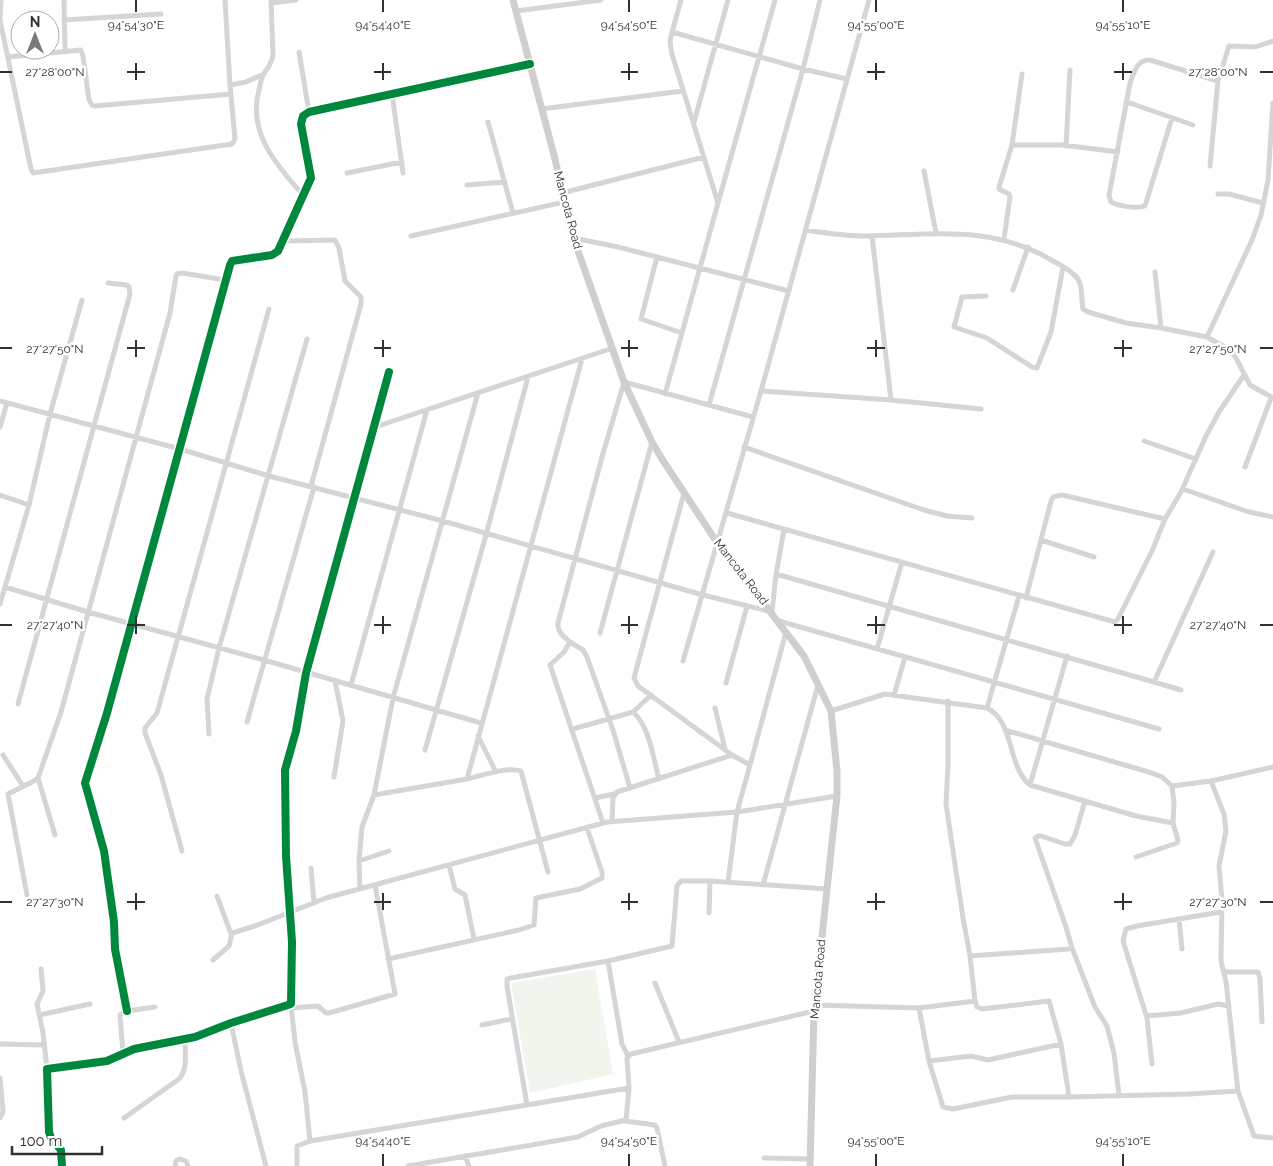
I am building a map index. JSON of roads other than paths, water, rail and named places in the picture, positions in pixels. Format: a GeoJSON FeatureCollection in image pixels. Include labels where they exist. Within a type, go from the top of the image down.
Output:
{"type":"FeatureCollection","features":[{"type":"Feature","properties":{"kind":"main road","name":"Mancota Road"},"geometry":{"type":"LineString","coordinates":[[513,0],[574,238],[624,382],[652,442],[718,544],[804,656],[831,711],[837,771],[837,796],[814,1008],[810,1162]]}},
{"type":"Feature","properties":{"kind":"street"},"geometry":{"type":"LineString","coordinates":[[1,0],[3,45],[8,57],[31,169],[35,173],[232,144],[235,139],[225,0]]}},
{"type":"Feature","properties":{"kind":"street"},"geometry":{"type":"LineString","coordinates":[[64,0],[65,51]]}},
{"type":"Feature","properties":{"kind":"street"},"geometry":{"type":"LineString","coordinates":[[296,0],[271,1],[273,55],[272,62],[264,74],[257,99],[258,129],[282,171],[303,196]]}},
{"type":"Feature","properties":{"kind":"street"},"geometry":{"type":"LineString","coordinates":[[516,12],[601,0]]}},
{"type":"Feature","properties":{"kind":"street"},"geometry":{"type":"LineString","coordinates":[[681,0],[672,32],[670,48],[718,204]]}},
{"type":"Feature","properties":{"kind":"street"},"geometry":{"type":"LineString","coordinates":[[694,123],[728,0]]}},
{"type":"Feature","properties":{"kind":"street"},"geometry":{"type":"LineString","coordinates":[[665,394],[775,0]]}},
{"type":"Feature","properties":{"kind":"street"},"geometry":{"type":"LineString","coordinates":[[709,405],[803,68],[820,0]]}},
{"type":"Feature","properties":{"kind":"street"},"geometry":{"type":"LineString","coordinates":[[684,661],[869,0]]}},
{"type":"Feature","properties":{"kind":"street"},"geometry":{"type":"LineString","coordinates":[[64,20],[161,14]]}},
{"type":"Feature","properties":{"kind":"street"},"geometry":{"type":"LineString","coordinates":[[672,32],[847,79]]}},
{"type":"Feature","properties":{"kind":"street"},"geometry":{"type":"LineString","coordinates":[[1210,166],[1218,81],[1229,46],[1255,47],[1273,41]]}},
{"type":"Feature","properties":{"kind":"street"},"geometry":{"type":"LineString","coordinates":[[8,57],[78,50],[82,53],[89,100],[92,105],[231,94]]}},
{"type":"Feature","properties":{"kind":"street"},"geometry":{"type":"LineString","coordinates":[[299,52],[309,112]]}},
{"type":"Feature","properties":{"kind":"street"},"geometry":{"type":"LineString","coordinates":[[1172,118],[1151,190],[1143,208],[1113,203],[1109,199],[1127,102],[1133,74],[1142,60],[1150,60],[1218,81]]}},
{"type":"Feature","properties":{"kind":"street"},"geometry":{"type":"LineString","coordinates":[[127,1011],[115,948],[114,922],[104,851],[85,783],[107,713],[230,265],[232,262],[274,254],[278,251],[311,178],[301,119],[309,112],[530,64]]}},
{"type":"Feature","properties":{"kind":"street"},"geometry":{"type":"LineString","coordinates":[[1066,146],[1070,70]]}},
{"type":"Feature","properties":{"kind":"street"},"geometry":{"type":"LineString","coordinates":[[230,85],[246,82],[264,74]]}},
{"type":"Feature","properties":{"kind":"street"},"geometry":{"type":"LineString","coordinates":[[1004,240],[1010,197],[999,187],[1012,145],[1022,74]]}},
{"type":"Feature","properties":{"kind":"street"},"geometry":{"type":"LineString","coordinates":[[542,109],[683,91]]}},
{"type":"Feature","properties":{"kind":"street"},"geometry":{"type":"LineString","coordinates":[[392,94],[403,173]]}},
{"type":"Feature","properties":{"kind":"street"},"geometry":{"type":"LineString","coordinates":[[1127,102],[1193,125]]}},
{"type":"Feature","properties":{"kind":"street"},"geometry":{"type":"LineString","coordinates":[[1207,337],[1252,240],[1263,203],[1271,174],[1273,103]]}},
{"type":"Feature","properties":{"kind":"street"},"geometry":{"type":"LineString","coordinates":[[488,122],[513,214]]}},
{"type":"Feature","properties":{"kind":"street"},"geometry":{"type":"LineString","coordinates":[[1012,145],[1066,146],[1118,152]]}},
{"type":"Feature","properties":{"kind":"street"},"geometry":{"type":"LineString","coordinates":[[562,193],[704,157]]}},
{"type":"Feature","properties":{"kind":"street"},"geometry":{"type":"LineString","coordinates":[[348,173],[402,162]]}},
{"type":"Feature","properties":{"kind":"street"},"geometry":{"type":"LineString","coordinates":[[924,171],[936,233]]}},
{"type":"Feature","properties":{"kind":"street"},"geometry":{"type":"LineString","coordinates":[[467,185],[505,182]]}},
{"type":"Feature","properties":{"kind":"street"},"geometry":{"type":"LineString","coordinates":[[1218,194],[1229,194],[1263,203]]}},
{"type":"Feature","properties":{"kind":"street"},"geometry":{"type":"LineString","coordinates":[[411,236],[564,202]]}},
{"type":"Feature","properties":{"kind":"street"},"geometry":{"type":"LineString","coordinates":[[805,230],[872,236],[936,233],[1004,240],[1028,247],[1078,278],[1083,309],[1088,312],[1126,323],[1207,337],[1230,350],[1250,385],[1272,398],[1245,467]]}},
{"type":"Feature","properties":{"kind":"street"},"geometry":{"type":"LineString","coordinates":[[872,236],[890,400]]}},
{"type":"Feature","properties":{"kind":"street"},"geometry":{"type":"LineString","coordinates":[[574,238],[789,291]]}},
{"type":"Feature","properties":{"kind":"street"},"geometry":{"type":"LineString","coordinates":[[247,722],[361,298],[345,281],[339,248],[336,242],[332,240],[283,241]]}},
{"type":"Feature","properties":{"kind":"street"},"geometry":{"type":"LineString","coordinates":[[1013,290],[1028,247]]}},
{"type":"Feature","properties":{"kind":"street"},"geometry":{"type":"LineString","coordinates":[[657,257],[642,319],[682,333]]}},
{"type":"Feature","properties":{"kind":"street"},"geometry":{"type":"LineString","coordinates":[[986,296],[962,297],[954,327],[987,338],[1032,368],[1037,368],[1050,332],[1063,267]]}},
{"type":"Feature","properties":{"kind":"street"},"geometry":{"type":"LineString","coordinates":[[1155,272],[1161,328]]}},
{"type":"Feature","properties":{"kind":"street"},"geometry":{"type":"LineString","coordinates":[[55,835],[38,778],[61,712],[78,654],[170,313],[176,276],[182,273],[225,280]]}},
{"type":"Feature","properties":{"kind":"street"},"geometry":{"type":"LineString","coordinates":[[18,704],[130,294],[130,287],[127,285],[108,283]]}},
{"type":"Feature","properties":{"kind":"street"},"geometry":{"type":"LineString","coordinates":[[0,604],[82,300]]}},
{"type":"Feature","properties":{"kind":"street"},"geometry":{"type":"LineString","coordinates":[[182,851],[161,775],[145,733],[145,728],[157,713],[269,310]]}},
{"type":"Feature","properties":{"kind":"street"},"geometry":{"type":"LineString","coordinates":[[210,734],[206,699],[307,339]]}},
{"type":"Feature","properties":{"kind":"street"},"geometry":{"type":"LineString","coordinates":[[375,427],[612,348]]}},
{"type":"Feature","properties":{"kind":"street"},"geometry":{"type":"LineString","coordinates":[[467,779],[529,546],[582,359]]}},
{"type":"Feature","properties":{"kind":"street"},"geometry":{"type":"LineString","coordinates":[[310,1141],[305,1092],[295,1042],[291,1006],[292,942],[289,912],[285,770],[296,731],[306,673],[390,372]]}},
{"type":"Feature","properties":{"kind":"street"},"geometry":{"type":"LineString","coordinates":[[727,512],[784,530],[1115,622],[1118,620],[1139,577],[1165,519],[1183,489],[1212,424],[1244,375]]}},
{"type":"Feature","properties":{"kind":"street"},"geometry":{"type":"LineString","coordinates":[[425,750],[528,377]]}},
{"type":"Feature","properties":{"kind":"street"},"geometry":{"type":"LineString","coordinates":[[630,788],[610,718],[587,657],[583,650],[560,634],[558,626],[624,382],[753,417]]}},
{"type":"Feature","properties":{"kind":"street"},"geometry":{"type":"LineString","coordinates":[[761,391],[890,400],[981,409]]}},
{"type":"Feature","properties":{"kind":"street"},"geometry":{"type":"LineString","coordinates":[[360,889],[359,861],[362,827],[374,794],[393,698],[478,393]]}},
{"type":"Feature","properties":{"kind":"street"},"geometry":{"type":"LineString","coordinates":[[0,401],[94,425],[269,476],[443,521],[703,595],[772,612],[776,574],[784,530]]}},
{"type":"Feature","properties":{"kind":"street"},"geometry":{"type":"LineString","coordinates":[[0,427],[7,403]]}},
{"type":"Feature","properties":{"kind":"street"},"geometry":{"type":"LineString","coordinates":[[351,685],[427,410]]}},
{"type":"Feature","properties":{"kind":"street"},"geometry":{"type":"LineString","coordinates":[[1144,441],[1196,459]]}},
{"type":"Feature","properties":{"kind":"street"},"geometry":{"type":"LineString","coordinates":[[600,633],[652,442]]}},
{"type":"Feature","properties":{"kind":"street"},"geometry":{"type":"LineString","coordinates":[[744,447],[924,510],[948,516],[972,518]]}},
{"type":"Feature","properties":{"kind":"street"},"geometry":{"type":"LineString","coordinates":[[1183,489],[1249,512],[1273,517]]}},
{"type":"Feature","properties":{"kind":"street"},"geometry":{"type":"LineString","coordinates":[[684,492],[634,678],[638,686],[732,755],[750,765]]}},
{"type":"Feature","properties":{"kind":"street"},"geometry":{"type":"LineString","coordinates":[[0,495],[28,505]]}},
{"type":"Feature","properties":{"kind":"street"},"geometry":{"type":"LineString","coordinates":[[1026,598],[1053,497],[1057,495],[1165,519]]}},
{"type":"Feature","properties":{"kind":"street"},"geometry":{"type":"LineString","coordinates":[[1041,540],[1094,557]]}},
{"type":"Feature","properties":{"kind":"street"},"geometry":{"type":"LineString","coordinates":[[1154,682],[1213,552]]}},
{"type":"Feature","properties":{"kind":"street"},"geometry":{"type":"LineString","coordinates":[[877,649],[902,562]]}},
{"type":"Feature","properties":{"kind":"street"},"geometry":{"type":"LineString","coordinates":[[776,574],[1181,690]]}},
{"type":"Feature","properties":{"kind":"street"},"geometry":{"type":"LineString","coordinates":[[5,586],[88,612],[264,660],[481,723]]}},
{"type":"Feature","properties":{"kind":"street"},"geometry":{"type":"LineString","coordinates":[[987,708],[1019,596]]}},
{"type":"Feature","properties":{"kind":"street"},"geometry":{"type":"LineString","coordinates":[[726,683],[747,606]]}},
{"type":"Feature","properties":{"kind":"street"},"geometry":{"type":"LineString","coordinates":[[779,621],[1159,729]]}},
{"type":"Feature","properties":{"kind":"street"},"geometry":{"type":"LineString","coordinates":[[728,882],[736,812],[786,632]]}},
{"type":"Feature","properties":{"kind":"street"},"geometry":{"type":"LineString","coordinates":[[570,642],[564,652],[550,665],[603,823]]}},
{"type":"Feature","properties":{"kind":"street"},"geometry":{"type":"LineString","coordinates":[[1030,785],[1066,656]]}},
{"type":"Feature","properties":{"kind":"street"},"geometry":{"type":"LineString","coordinates":[[894,695],[906,657]]}},
{"type":"Feature","properties":{"kind":"street"},"geometry":{"type":"LineString","coordinates":[[334,777],[344,722],[335,681]]}},
{"type":"Feature","properties":{"kind":"street"},"geometry":{"type":"LineString","coordinates":[[763,885],[819,685]]}},
{"type":"Feature","properties":{"kind":"street"},"geometry":{"type":"LineString","coordinates":[[573,729],[633,712],[651,695]]}},
{"type":"Feature","properties":{"kind":"street"},"geometry":{"type":"LineString","coordinates":[[831,711],[876,696],[894,695],[948,701],[987,708],[995,712],[1005,730],[1016,762],[1030,785],[1136,816],[1173,823]]}},
{"type":"Feature","properties":{"kind":"street"},"geometry":{"type":"LineString","coordinates":[[948,701],[946,804],[970,956],[975,1001],[977,1007],[982,1009],[1044,1000],[1049,1001],[1061,1044],[1070,1097]]}},
{"type":"Feature","properties":{"kind":"street"},"geometry":{"type":"LineString","coordinates":[[715,708],[725,750]]}},
{"type":"Feature","properties":{"kind":"street"},"geometry":{"type":"LineString","coordinates":[[633,712],[642,724],[646,734],[658,779]]}},
{"type":"Feature","properties":{"kind":"street"},"geometry":{"type":"LineString","coordinates":[[1005,730],[1152,773],[1162,777],[1172,786],[1173,823],[1178,840],[1177,843],[1136,857]]}},
{"type":"Feature","properties":{"kind":"street"},"geometry":{"type":"LineString","coordinates":[[478,735],[496,772]]}},
{"type":"Feature","properties":{"kind":"street"},"geometry":{"type":"LineString","coordinates":[[3,755],[23,786]]}},
{"type":"Feature","properties":{"kind":"street"},"geometry":{"type":"LineString","coordinates":[[595,798],[614,794],[732,755]]}},
{"type":"Feature","properties":{"kind":"street"},"geometry":{"type":"LineString","coordinates":[[1172,786],[1273,767]]}},
{"type":"Feature","properties":{"kind":"street"},"geometry":{"type":"LineString","coordinates":[[374,794],[467,779],[496,772],[516,769],[521,771],[548,872]]}},
{"type":"Feature","properties":{"kind":"street"},"geometry":{"type":"LineString","coordinates":[[27,895],[8,798],[10,792],[38,778]]}},
{"type":"Feature","properties":{"kind":"street"},"geometry":{"type":"LineString","coordinates":[[1211,780],[1226,823],[1226,840],[1219,866],[1222,901],[1220,912],[1220,949],[1229,1006],[1238,1091],[1254,1136],[1273,1138]]}},
{"type":"Feature","properties":{"kind":"street"},"geometry":{"type":"LineString","coordinates":[[612,821],[614,794]]}},
{"type":"Feature","properties":{"kind":"street"},"geometry":{"type":"LineString","coordinates":[[231,934],[314,903],[360,889],[603,823],[736,812],[837,796]]}},
{"type":"Feature","properties":{"kind":"street"},"geometry":{"type":"LineString","coordinates":[[1086,801],[1075,835],[1069,844],[1041,836],[1035,838],[1072,948],[1095,1007],[1107,1026],[1114,1053],[1119,1095]]}},
{"type":"Feature","properties":{"kind":"street"},"geometry":{"type":"LineString","coordinates":[[388,959],[531,927],[535,923],[536,898],[580,889],[602,878],[602,872],[587,828]]}},
{"type":"Feature","properties":{"kind":"street"},"geometry":{"type":"LineString","coordinates":[[359,861],[389,851]]}},
{"type":"Feature","properties":{"kind":"street"},"geometry":{"type":"LineString","coordinates":[[449,865],[455,889],[465,895],[474,939]]}},
{"type":"Feature","properties":{"kind":"street"},"geometry":{"type":"LineString","coordinates":[[311,868],[314,903]]}},
{"type":"Feature","properties":{"kind":"street"},"geometry":{"type":"LineString","coordinates":[[527,1105],[511,1019],[507,979],[608,961],[672,946],[678,884],[683,881],[827,889]]}},
{"type":"Feature","properties":{"kind":"street"},"geometry":{"type":"LineString","coordinates":[[708,913],[710,881]]}},
{"type":"Feature","properties":{"kind":"street"},"geometry":{"type":"LineString","coordinates":[[47,1069],[107,1061],[146,1046],[185,1039],[231,1023],[291,1006],[318,1006],[327,1013],[393,996],[395,991],[375,885]]}},
{"type":"Feature","properties":{"kind":"street"},"geometry":{"type":"LineString","coordinates":[[213,960],[229,946],[231,934],[217,896]]}},
{"type":"Feature","properties":{"kind":"street"},"geometry":{"type":"LineString","coordinates":[[1152,1064],[1146,1016],[1123,941],[1126,930],[1137,926],[1220,912]]}},
{"type":"Feature","properties":{"kind":"street"},"geometry":{"type":"LineString","coordinates":[[1179,919],[1182,949]]}},
{"type":"Feature","properties":{"kind":"street"},"geometry":{"type":"LineString","coordinates":[[970,956],[1072,948]]}},
{"type":"Feature","properties":{"kind":"street"},"geometry":{"type":"LineString","coordinates":[[608,961],[622,1044],[628,1056],[629,1088],[625,1121]]}},
{"type":"Feature","properties":{"kind":"street"},"geometry":{"type":"LineString","coordinates":[[40,969],[43,990],[37,1004],[47,1069],[49,1132],[51,1138],[61,1150],[62,1166]]}},
{"type":"Feature","properties":{"kind":"street"},"geometry":{"type":"LineString","coordinates":[[1224,972],[1258,972],[1262,1022]]}},
{"type":"Feature","properties":{"kind":"street"},"geometry":{"type":"LineString","coordinates":[[655,983],[678,1042]]}},
{"type":"Feature","properties":{"kind":"street"},"geometry":{"type":"LineString","coordinates":[[628,1056],[634,1052],[814,1008],[919,1008],[975,1001]]}},
{"type":"Feature","properties":{"kind":"street"},"geometry":{"type":"LineString","coordinates":[[39,1015],[90,1004]]}},
{"type":"Feature","properties":{"kind":"street"},"geometry":{"type":"LineString","coordinates":[[1146,1016],[1181,1013],[1218,1004],[1229,1006]]}},
{"type":"Feature","properties":{"kind":"street"},"geometry":{"type":"LineString","coordinates":[[123,1054],[120,1015],[127,1011],[155,1007]]}},
{"type":"Feature","properties":{"kind":"street"},"geometry":{"type":"LineString","coordinates":[[919,1008],[929,1061],[941,1104],[947,1109],[1012,1097],[1189,1094],[1238,1091]]}},
{"type":"Feature","properties":{"kind":"street"},"geometry":{"type":"LineString","coordinates":[[482,1025],[511,1019]]}},
{"type":"Feature","properties":{"kind":"street"},"geometry":{"type":"LineString","coordinates":[[231,1023],[241,1071],[266,1166]]}},
{"type":"Feature","properties":{"kind":"street"},"geometry":{"type":"LineString","coordinates":[[124,1118],[183,1075],[185,1039]]}},
{"type":"Feature","properties":{"kind":"street"},"geometry":{"type":"LineString","coordinates":[[0,1044],[44,1044]]}},
{"type":"Feature","properties":{"kind":"street"},"geometry":{"type":"LineString","coordinates":[[929,1061],[971,1056],[984,1060],[993,1060],[1061,1044]]}},
{"type":"Feature","properties":{"kind":"street"},"geometry":{"type":"LineString","coordinates":[[0,1078],[3,1112],[0,1118]]}},
{"type":"Feature","properties":{"kind":"street"},"geometry":{"type":"LineString","coordinates":[[297,1166],[297,1146],[310,1141],[629,1088]]}},
{"type":"Feature","properties":{"kind":"street"},"geometry":{"type":"LineString","coordinates":[[408,1166],[578,1137],[601,1126],[625,1121],[655,1125],[664,1166]]}},
{"type":"Feature","properties":{"kind":"street"},"geometry":{"type":"LineString","coordinates":[[465,1156],[469,1166]]}},
{"type":"Feature","properties":{"kind":"street"},"geometry":{"type":"LineString","coordinates":[[764,1158],[810,1162]]}},
{"type":"Feature","properties":{"kind":"street"},"geometry":{"type":"LineString","coordinates":[[175,1166],[176,1161],[180,1159],[186,1161],[188,1166]]}}]}
